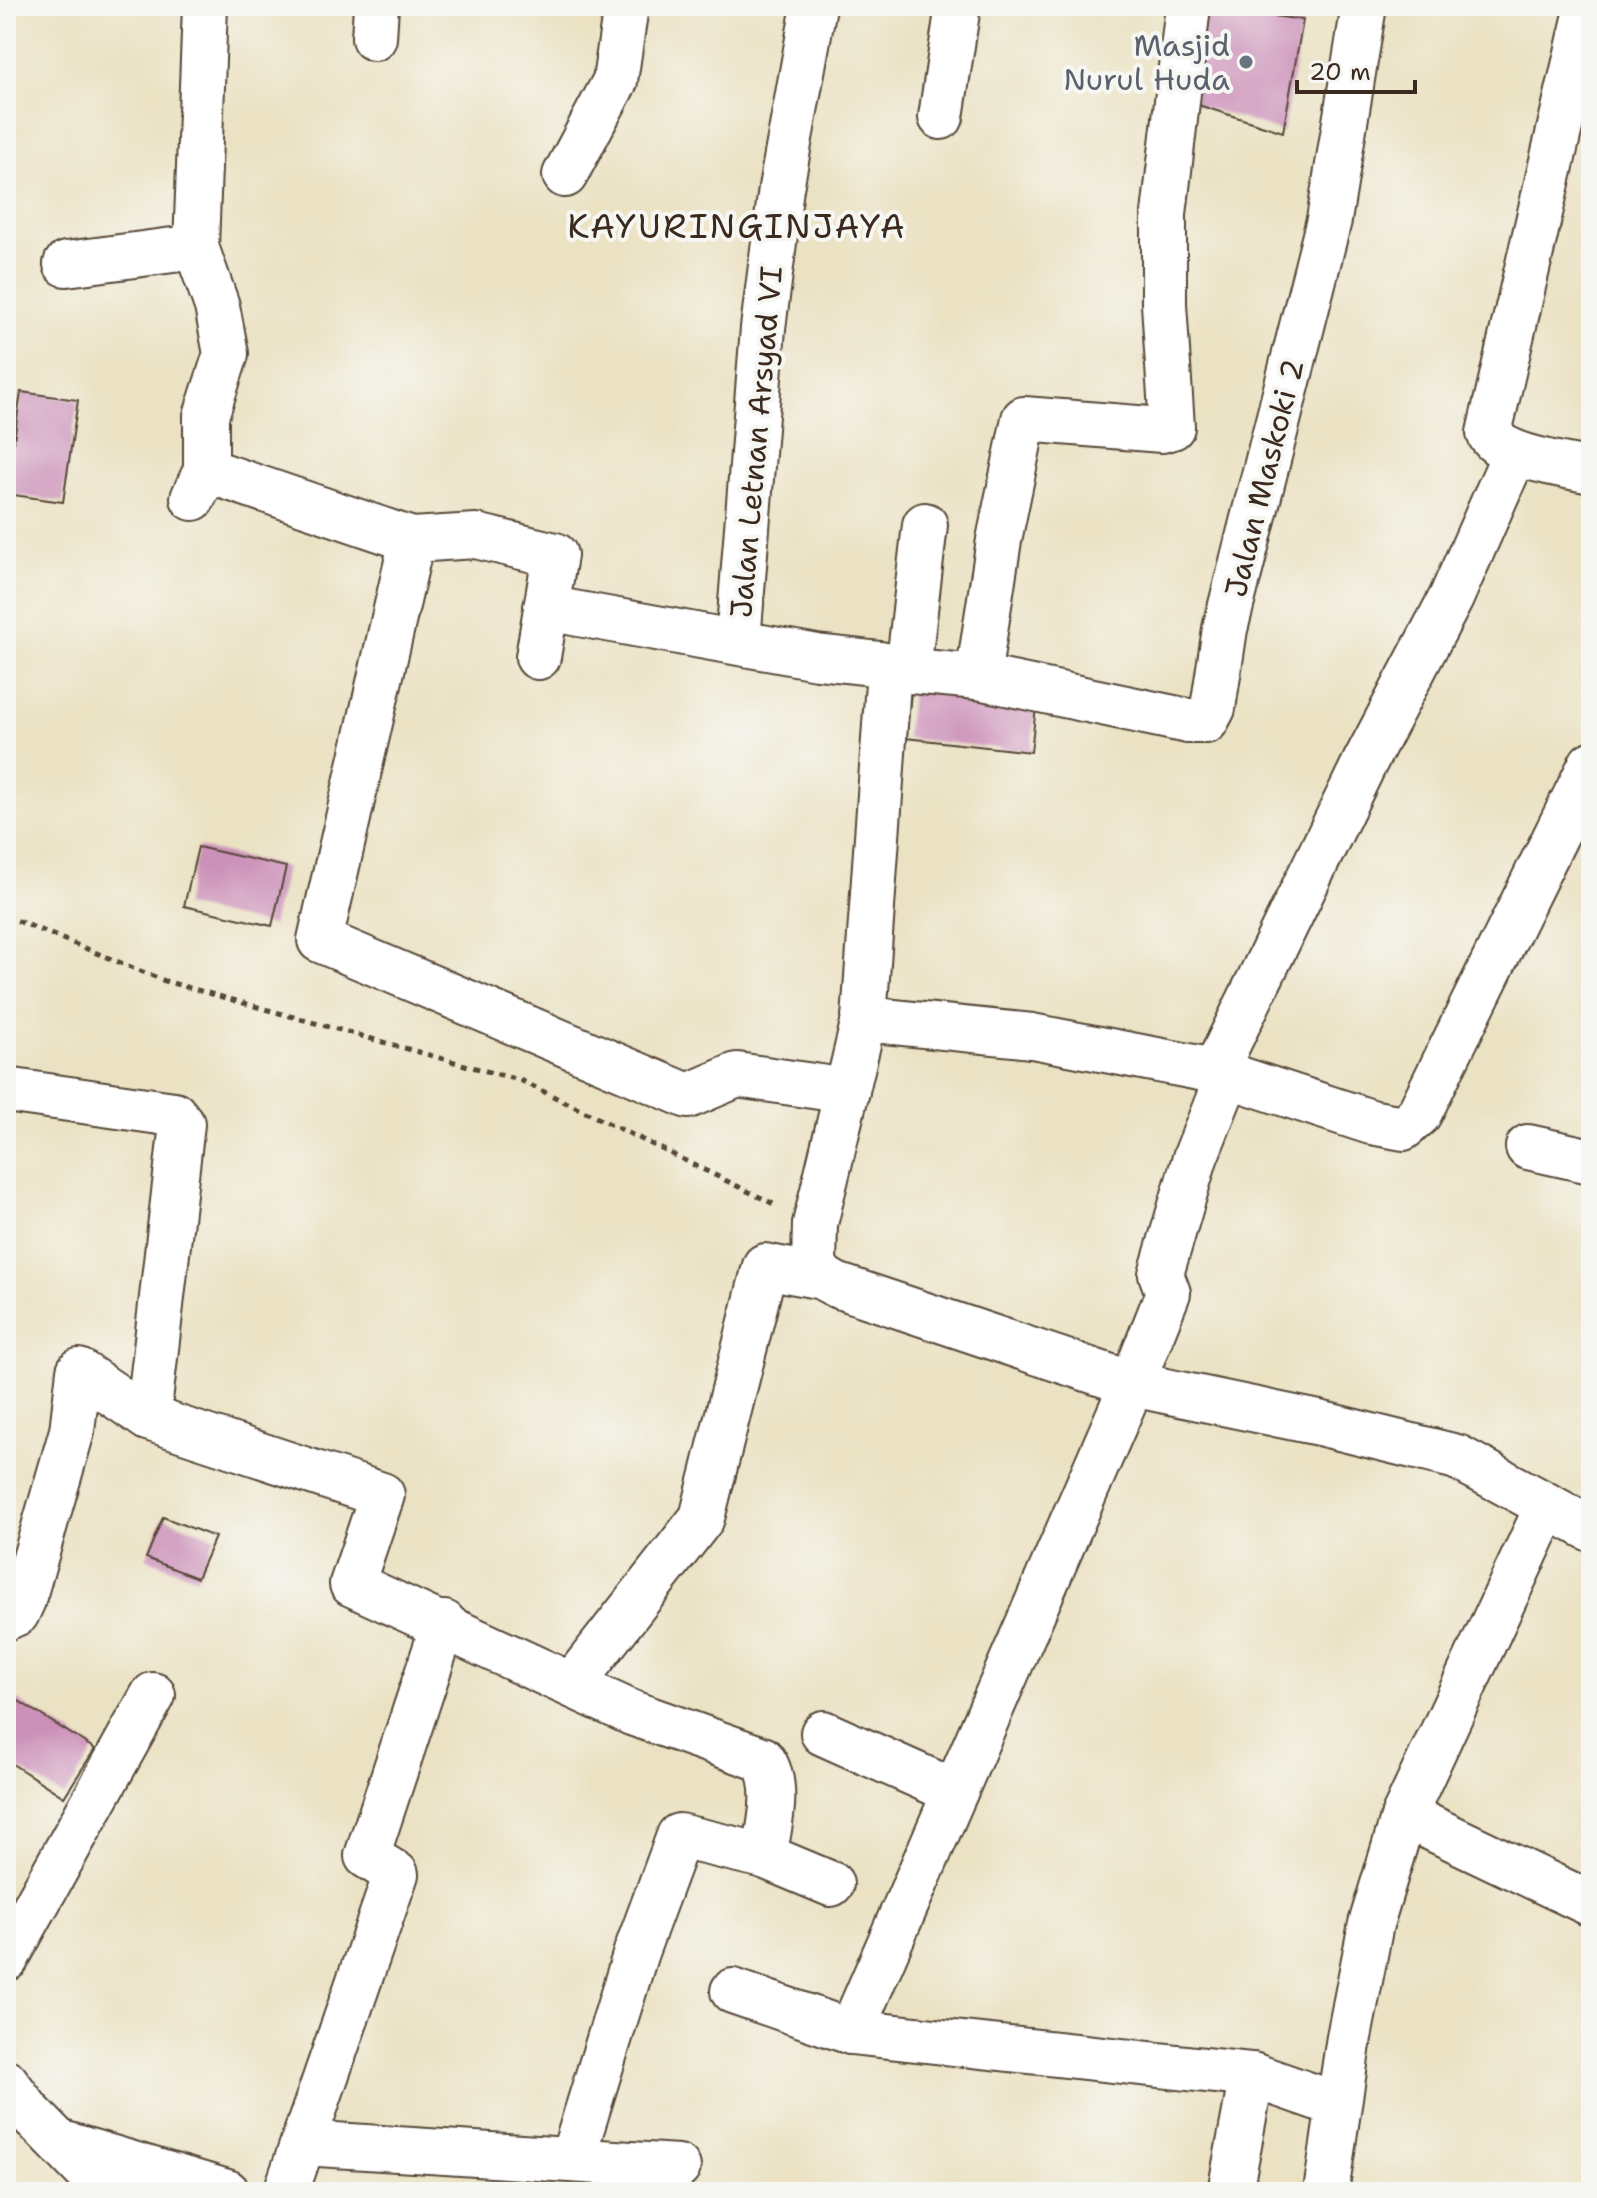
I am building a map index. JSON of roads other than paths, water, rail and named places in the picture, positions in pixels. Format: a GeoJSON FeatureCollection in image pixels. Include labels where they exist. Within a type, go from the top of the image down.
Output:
{"type":"FeatureCollection","features":[{"type":"Feature","properties":{"kind":"street"},"geometry":{"type":"LineString","coordinates":[[205,6],[196,247],[217,306],[226,354],[206,416],[200,484],[412,540],[476,536],[555,555],[538,657]]}},
{"type":"Feature","properties":{"kind":"street"},"geometry":{"type":"LineString","coordinates":[[565,175],[615,81],[626,6]]}},
{"type":"Feature","properties":{"kind":"street","name":"Jalan Letnan Arsyad VI"},"geometry":{"type":"LineString","coordinates":[[738,641],[763,328],[781,188],[814,6]]}},
{"type":"Feature","properties":{"kind":"street"},"geometry":{"type":"LineString","coordinates":[[941,117],[958,6]]}},
{"type":"Feature","properties":{"kind":"street"},"geometry":{"type":"LineString","coordinates":[[546,608],[817,657],[978,677],[999,540],[1024,419],[1162,430],[1172,427],[1164,304],[1164,214],[1188,6]]}},
{"type":"Feature","properties":{"kind":"street","name":"Jalan Maskoki 2"},"geometry":{"type":"LineString","coordinates":[[978,677],[1188,721],[1206,721],[1213,708],[1225,629],[1329,220],[1364,6]]}},
{"type":"Feature","properties":{"kind":"street"},"geometry":{"type":"LineString","coordinates":[[1588,6],[1489,427],[1493,442],[1515,453],[1591,471]]}},
{"type":"Feature","properties":{"kind":"street"},"geometry":{"type":"LineString","coordinates":[[66,264],[196,247]]}},
{"type":"Feature","properties":{"kind":"street"},"geometry":{"type":"LineString","coordinates":[[851,2032],[1132,1384],[1168,1293],[1161,1274],[1221,1073],[1365,762],[1451,598],[1515,453]]}},
{"type":"Feature","properties":{"kind":"street"},"geometry":{"type":"LineString","coordinates":[[822,1277],[814,1264],[815,1224],[864,1019],[898,669],[925,525]]}},
{"type":"Feature","properties":{"kind":"street"},"geometry":{"type":"LineString","coordinates":[[412,540],[320,940],[688,1096],[737,1075],[847,1091]]}},
{"type":"Feature","properties":{"kind":"street"},"geometry":{"type":"LineString","coordinates":[[864,1019],[1032,1036],[1221,1073],[1397,1128],[1415,1121],[1591,764]]}},
{"type":"Feature","properties":{"kind":"street"},"geometry":{"type":"LineString","coordinates":[[6,1090],[174,1114],[182,1124],[148,1418]]}},
{"type":"Feature","properties":{"kind":"street"},"geometry":{"type":"LineString","coordinates":[[1528,1147],[1591,1161]]}},
{"type":"Feature","properties":{"kind":"street"},"geometry":{"type":"LineString","coordinates":[[573,1683],[702,1518],[765,1266],[822,1277],[836,1285],[1132,1384],[1319,1423],[1457,1457],[1591,1529]]}},
{"type":"Feature","properties":{"kind":"street"},"geometry":{"type":"LineString","coordinates":[[6,1618],[20,1609],[27,1586],[72,1431],[79,1371],[148,1418],[382,1495],[352,1584],[444,1623],[632,1713],[762,1759],[769,1770],[771,1824],[764,1856]]}},
{"type":"Feature","properties":{"kind":"street"},"geometry":{"type":"LineString","coordinates":[[1326,2192],[1338,2105],[1371,1924],[1404,1815],[1547,1507]]}},
{"type":"Feature","properties":{"kind":"street"},"geometry":{"type":"LineString","coordinates":[[286,2192],[396,1874],[367,1856],[444,1623]]}},
{"type":"Feature","properties":{"kind":"street"},"geometry":{"type":"LineString","coordinates":[[6,1959],[153,1695]]}},
{"type":"Feature","properties":{"kind":"street"},"geometry":{"type":"LineString","coordinates":[[823,1733],[955,1792]]}},
{"type":"Feature","properties":{"kind":"street"},"geometry":{"type":"LineString","coordinates":[[1404,1815],[1591,1904]]}},
{"type":"Feature","properties":{"kind":"street"},"geometry":{"type":"LineString","coordinates":[[572,2160],[636,1952],[679,1836],[764,1856],[831,1884]]}},
{"type":"Feature","properties":{"kind":"street"},"geometry":{"type":"LineString","coordinates":[[733,1991],[851,2032],[1252,2075],[1338,2105]]}},
{"type":"Feature","properties":{"kind":"street"},"geometry":{"type":"LineString","coordinates":[[1230,2192],[1252,2075]]}},
{"type":"Feature","properties":{"kind":"street"},"geometry":{"type":"LineString","coordinates":[[17,2096],[107,2192]]}},
{"type":"Feature","properties":{"kind":"street"},"geometry":{"type":"LineString","coordinates":[[59,2142],[227,2192]]}},
{"type":"Feature","properties":{"kind":"street"},"geometry":{"type":"LineString","coordinates":[[303,2143],[678,2167]]}},
{"type":"Feature","properties":{"kind":"place","name":"Masjid Nurul Huda"},"geometry":{"type":"Point","coordinates":[1246,62]}},
{"type":"Feature","properties":{"kind":"district","name":"KAYURINGINJAYA"},"geometry":{"type":"Point","coordinates":[737,226]}}]}
